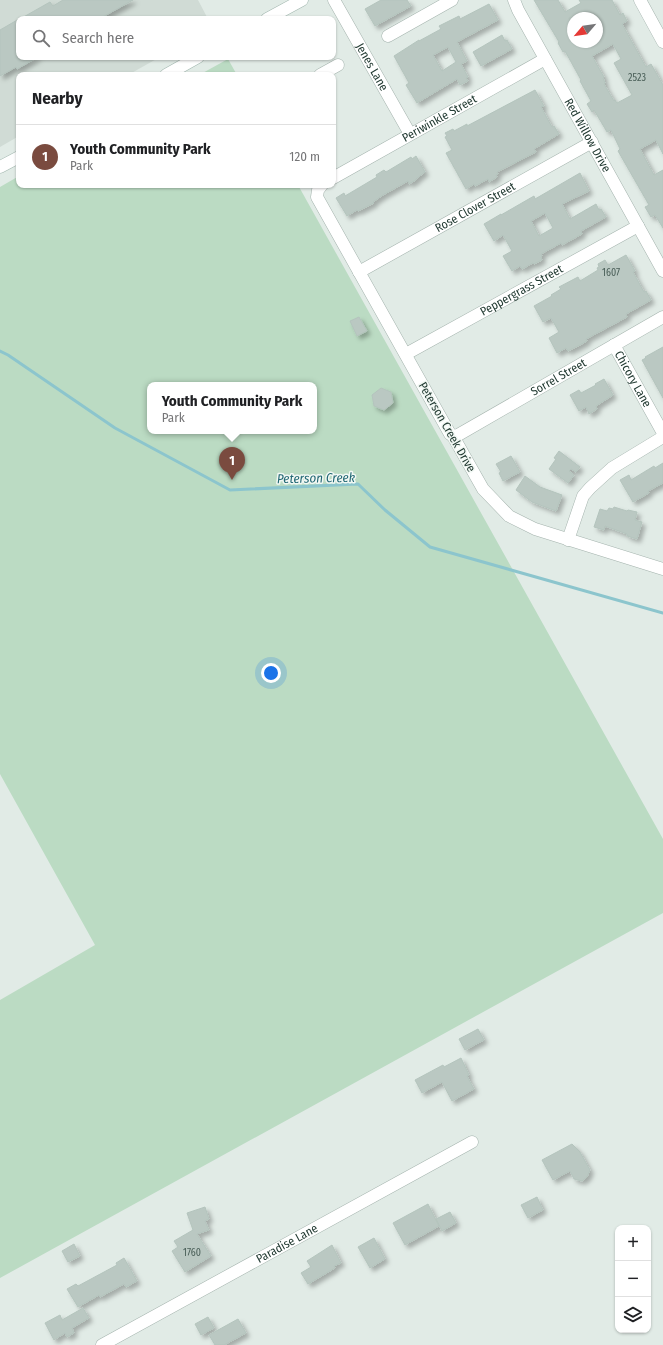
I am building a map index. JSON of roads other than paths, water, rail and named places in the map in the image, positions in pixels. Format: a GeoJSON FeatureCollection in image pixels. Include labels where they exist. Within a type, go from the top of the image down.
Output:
{"type":"FeatureCollection","features":[{"type":"Feature","properties":{"kind":"street"},"geometry":{"type":"LineString","coordinates":[[273,16],[302,0]]}},
{"type":"Feature","properties":{"kind":"street","name":"Jenes Lane"},"geometry":{"type":"LineString","coordinates":[[334,0],[410,134]]}},
{"type":"Feature","properties":{"kind":"street"},"geometry":{"type":"LineString","coordinates":[[388,36],[452,0]]}},
{"type":"Feature","properties":{"kind":"street","name":"Red Willow Drive"},"geometry":{"type":"LineString","coordinates":[[514,0],[518,10],[663,271]]}},
{"type":"Feature","properties":{"kind":"street"},"geometry":{"type":"LineString","coordinates":[[640,0],[663,42]]}},
{"type":"Feature","properties":{"kind":"street","name":"Periwinkle Street"},"geometry":{"type":"LineString","coordinates":[[336,173],[410,134],[545,59]]}},
{"type":"Feature","properties":{"kind":"street"},"geometry":{"type":"LineString","coordinates":[[171,72],[193,60]]}},
{"type":"Feature","properties":{"kind":"street"},"geometry":{"type":"LineString","coordinates":[[325,72],[338,65]]}},
{"type":"Feature","properties":{"kind":"street","name":"Rose Clover Street"},"geometry":{"type":"LineString","coordinates":[[360,272],[592,142]]}},
{"type":"Feature","properties":{"kind":"street"},"geometry":{"type":"LineString","coordinates":[[0,167],[16,158]]}},
{"type":"Feature","properties":{"kind":"street","name":"Peterson Creek Drive"},"geometry":{"type":"LineString","coordinates":[[320,188],[317,197],[450,434],[453,436],[483,489],[509,516],[535,529],[663,569]]}},
{"type":"Feature","properties":{"kind":"street","name":"Peppergrass Street"},"geometry":{"type":"LineString","coordinates":[[406,354],[638,226]]}},
{"type":"Feature","properties":{"kind":"street","name":"Sorrel Street"},"geometry":{"type":"LineString","coordinates":[[453,436],[465,431],[663,317]]}},
{"type":"Feature","properties":{"kind":"street","name":"Chicory Lane"},"geometry":{"type":"LineString","coordinates":[[614,346],[663,433]]}},
{"type":"Feature","properties":{"kind":"street"},"geometry":{"type":"LineString","coordinates":[[568,540],[583,496],[590,488],[612,468],[663,437]]}},
{"type":"Feature","properties":{"kind":"street","name":"Paradise Lane"},"geometry":{"type":"LineString","coordinates":[[102,1345],[472,1142]]}},
{"type":"Feature","properties":{"kind":"waterway","name":"Peterson Creek"},"geometry":{"type":"LineString","coordinates":[[0,351],[115,428],[230,490],[358,484],[385,510],[430,547],[663,613]]}},
{"type":"Feature","properties":{"kind":"place","name":"Youth Community Park"},"geometry":{"type":"Point","coordinates":[232,480]}}]}
